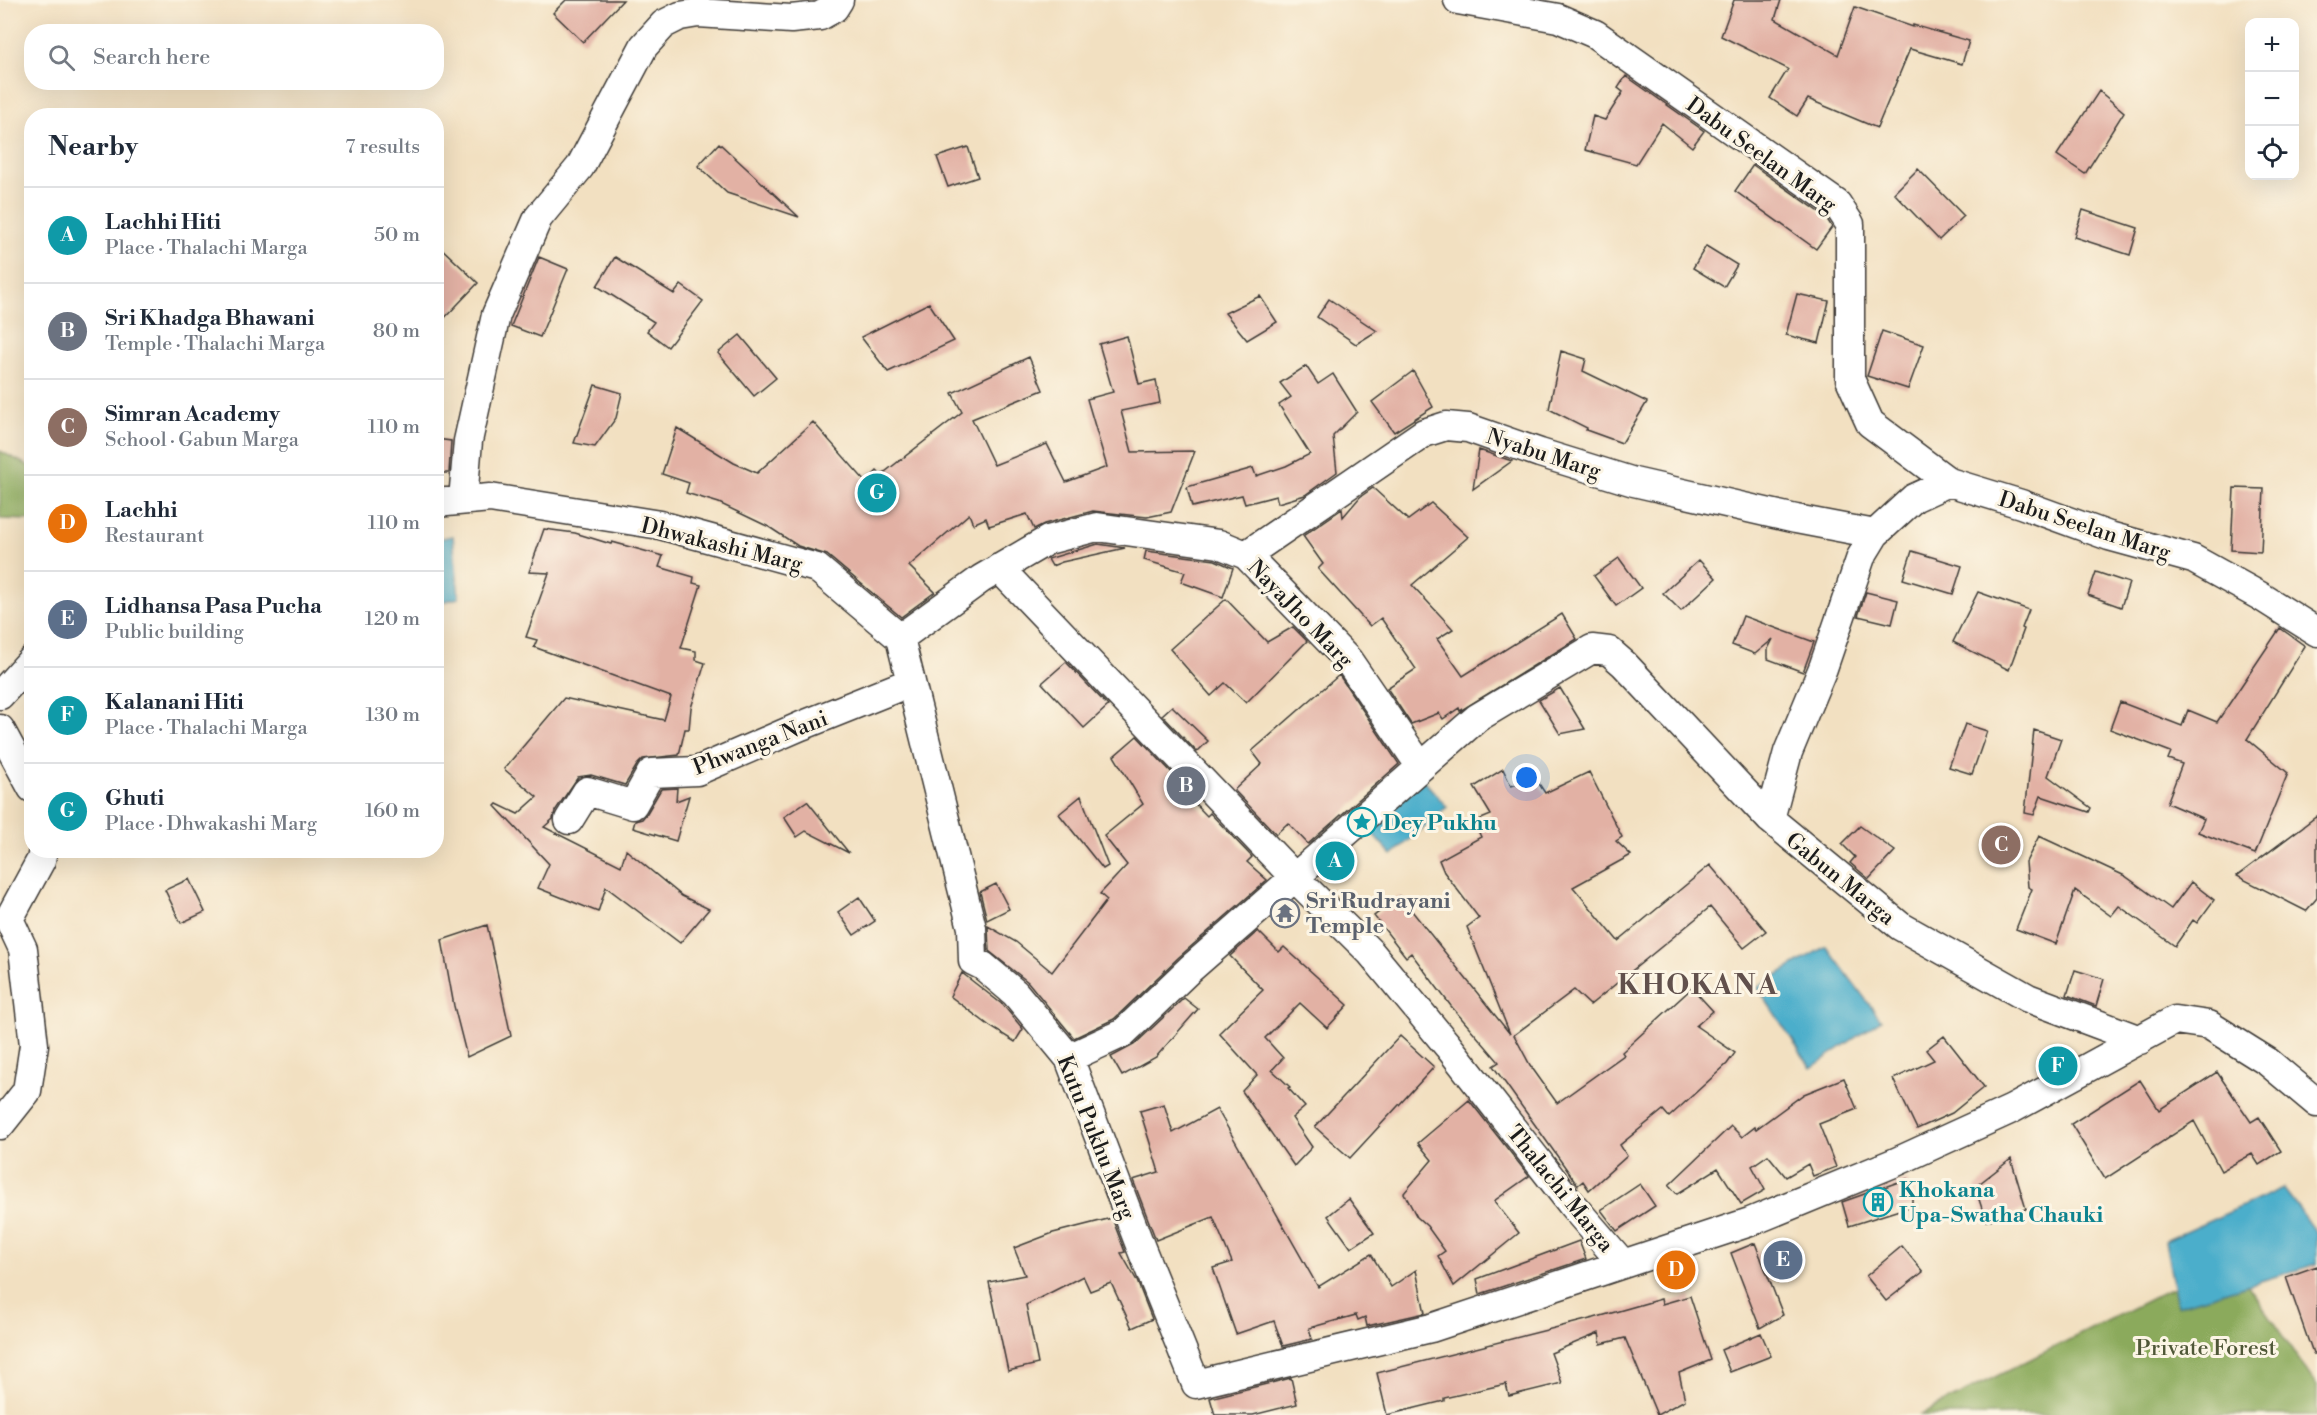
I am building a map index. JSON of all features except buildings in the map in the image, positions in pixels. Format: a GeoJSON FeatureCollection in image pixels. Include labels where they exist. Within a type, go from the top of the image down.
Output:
{"type":"FeatureCollection","features":[{"type":"Feature","properties":{"kind":"street"},"geometry":{"type":"LineString","coordinates":[[450,501],[468,441],[496,315],[538,218],[580,167],[644,46],[664,24],[680,16],[698,14],[791,19],[820,16],[834,8],[839,0]]}},
{"type":"Feature","properties":{"kind":"street","name":"Dabu Seelan Marg"},"geometry":{"type":"LineString","coordinates":[[1458,0],[1558,18],[1595,34],[1837,204],[1850,224],[1850,379],[1870,423],[1949,482],[2021,504],[2109,536],[2193,559],[2260,596],[2317,632]]}},
{"type":"Feature","properties":{"kind":"street","name":"Nyabu Marg"},"geometry":{"type":"LineString","coordinates":[[1246,555],[1424,433],[1446,426],[1468,428],[1634,482],[1796,519],[1875,534]]}},
{"type":"Feature","properties":{"kind":"street"},"geometry":{"type":"LineString","coordinates":[[1770,819],[1788,752],[1823,668],[1861,557],[1875,534],[1914,498],[1949,482]]}},
{"type":"Feature","properties":{"kind":"street","name":"Dhwakashi Marg"},"geometry":{"type":"LineString","coordinates":[[450,501],[490,498],[660,525],[817,568],[900,638]]}},
{"type":"Feature","properties":{"kind":"street","name":"NayaJho Marg"},"geometry":{"type":"LineString","coordinates":[[999,568],[1048,540],[1097,526],[1219,544],[1246,555],[1348,660],[1421,767]]}},
{"type":"Feature","properties":{"kind":"street"},"geometry":{"type":"LineString","coordinates":[[900,638],[999,568]]}},
{"type":"Feature","properties":{"kind":"street","name":"Thalachi Marga"},"geometry":{"type":"LineString","coordinates":[[999,568],[1294,877],[1371,952],[1573,1206],[1623,1264],[1750,1222],[1896,1162],[2012,1109],[2175,1020],[2209,1025],[2268,1062],[2317,1103]]}},
{"type":"Feature","properties":{"kind":"street","name":"Kutu Pukhu Marg"},"geometry":{"type":"LineString","coordinates":[[900,638],[972,928],[973,961],[983,966],[1015,993],[1069,1058],[1141,1248],[1196,1384],[1431,1328],[1623,1264]]}},
{"type":"Feature","properties":{"kind":"street","name":"Gabun Marga"},"geometry":{"type":"LineString","coordinates":[[1421,767],[1477,718],[1592,649],[1610,651],[1770,819],[1900,926],[2028,998],[2140,1040]]}},
{"type":"Feature","properties":{"kind":"street"},"geometry":{"type":"LineString","coordinates":[[0,695],[24,669]]}},
{"type":"Feature","properties":{"kind":"street","name":"Phwanga Nani"},"geometry":{"type":"LineString","coordinates":[[569,820],[587,791],[633,805],[651,773],[697,771],[911,682]]}},
{"type":"Feature","properties":{"kind":"street"},"geometry":{"type":"LineString","coordinates":[[0,729],[24,773]]}},
{"type":"Feature","properties":{"kind":"street"},"geometry":{"type":"LineString","coordinates":[[1069,1058],[1123,1033],[1190,969],[1421,767]]}},
{"type":"Feature","properties":{"kind":"street"},"geometry":{"type":"LineString","coordinates":[[0,1125],[27,1092],[34,1045],[23,949],[9,919],[41,858]]}},
{"type":"Feature","properties":{"kind":"green space"},"geometry":{"type":"Polygon","coordinates":[[[0,451],[24,463],[24,520],[0,519],[0,451]]]}},
{"type":"Feature","properties":{"kind":"green space","name":"Private Forest"},"geometry":{"type":"Polygon","coordinates":[[[2230,1259],[2317,1386],[2317,1415],[1919,1415],[2230,1259]]]}},
{"type":"Feature","properties":{"kind":"water"},"geometry":{"type":"Polygon","coordinates":[[[453,536],[459,598],[444,601],[444,538],[453,536]]]}},
{"type":"Feature","properties":{"kind":"water"},"geometry":{"type":"Polygon","coordinates":[[[1418,774],[1447,807],[1392,855],[1362,822],[1418,774]]]}},
{"type":"Feature","properties":{"kind":"water"},"geometry":{"type":"Polygon","coordinates":[[[1826,946],[1881,1020],[1811,1068],[1757,987],[1826,946]]]}},
{"type":"Feature","properties":{"kind":"water"},"geometry":{"type":"Polygon","coordinates":[[[2283,1188],[2317,1233],[2317,1264],[2177,1306],[2165,1241],[2283,1188]]]}},
{"type":"Feature","properties":{"kind":"place","name":"Ghuti"},"geometry":{"type":"Point","coordinates":[877,493]}},
{"type":"Feature","properties":{"kind":"place","name":"Sri Khadga Bhawani"},"geometry":{"type":"Point","coordinates":[1186,786]}},
{"type":"Feature","properties":{"kind":"place","name":"Dey Pukhu"},"geometry":{"type":"Point","coordinates":[1362,822]}},
{"type":"Feature","properties":{"kind":"place","name":"Simran Academy"},"geometry":{"type":"Point","coordinates":[2001,845]}},
{"type":"Feature","properties":{"kind":"place","name":"Lachhi Hiti"},"geometry":{"type":"Point","coordinates":[1335,861]}},
{"type":"Feature","properties":{"kind":"place","name":"Sri Rudrayani Temple"},"geometry":{"type":"Point","coordinates":[1285,913]}},
{"type":"Feature","properties":{"kind":"place","name":"Kalanani Hiti"},"geometry":{"type":"Point","coordinates":[2058,1066]}},
{"type":"Feature","properties":{"kind":"place","name":"Khokana Upa-Swatha Chauki"},"geometry":{"type":"Point","coordinates":[1878,1202]}},
{"type":"Feature","properties":{"kind":"place","name":"Lidhansa Pasa Pucha"},"geometry":{"type":"Point","coordinates":[1783,1260]}},
{"type":"Feature","properties":{"kind":"place","name":"Lachhi"},"geometry":{"type":"Point","coordinates":[1676,1270]}},
{"type":"Feature","properties":{"kind":"district","name":"KHOKANA"},"geometry":{"type":"Point","coordinates":[1698,984]}}]}
